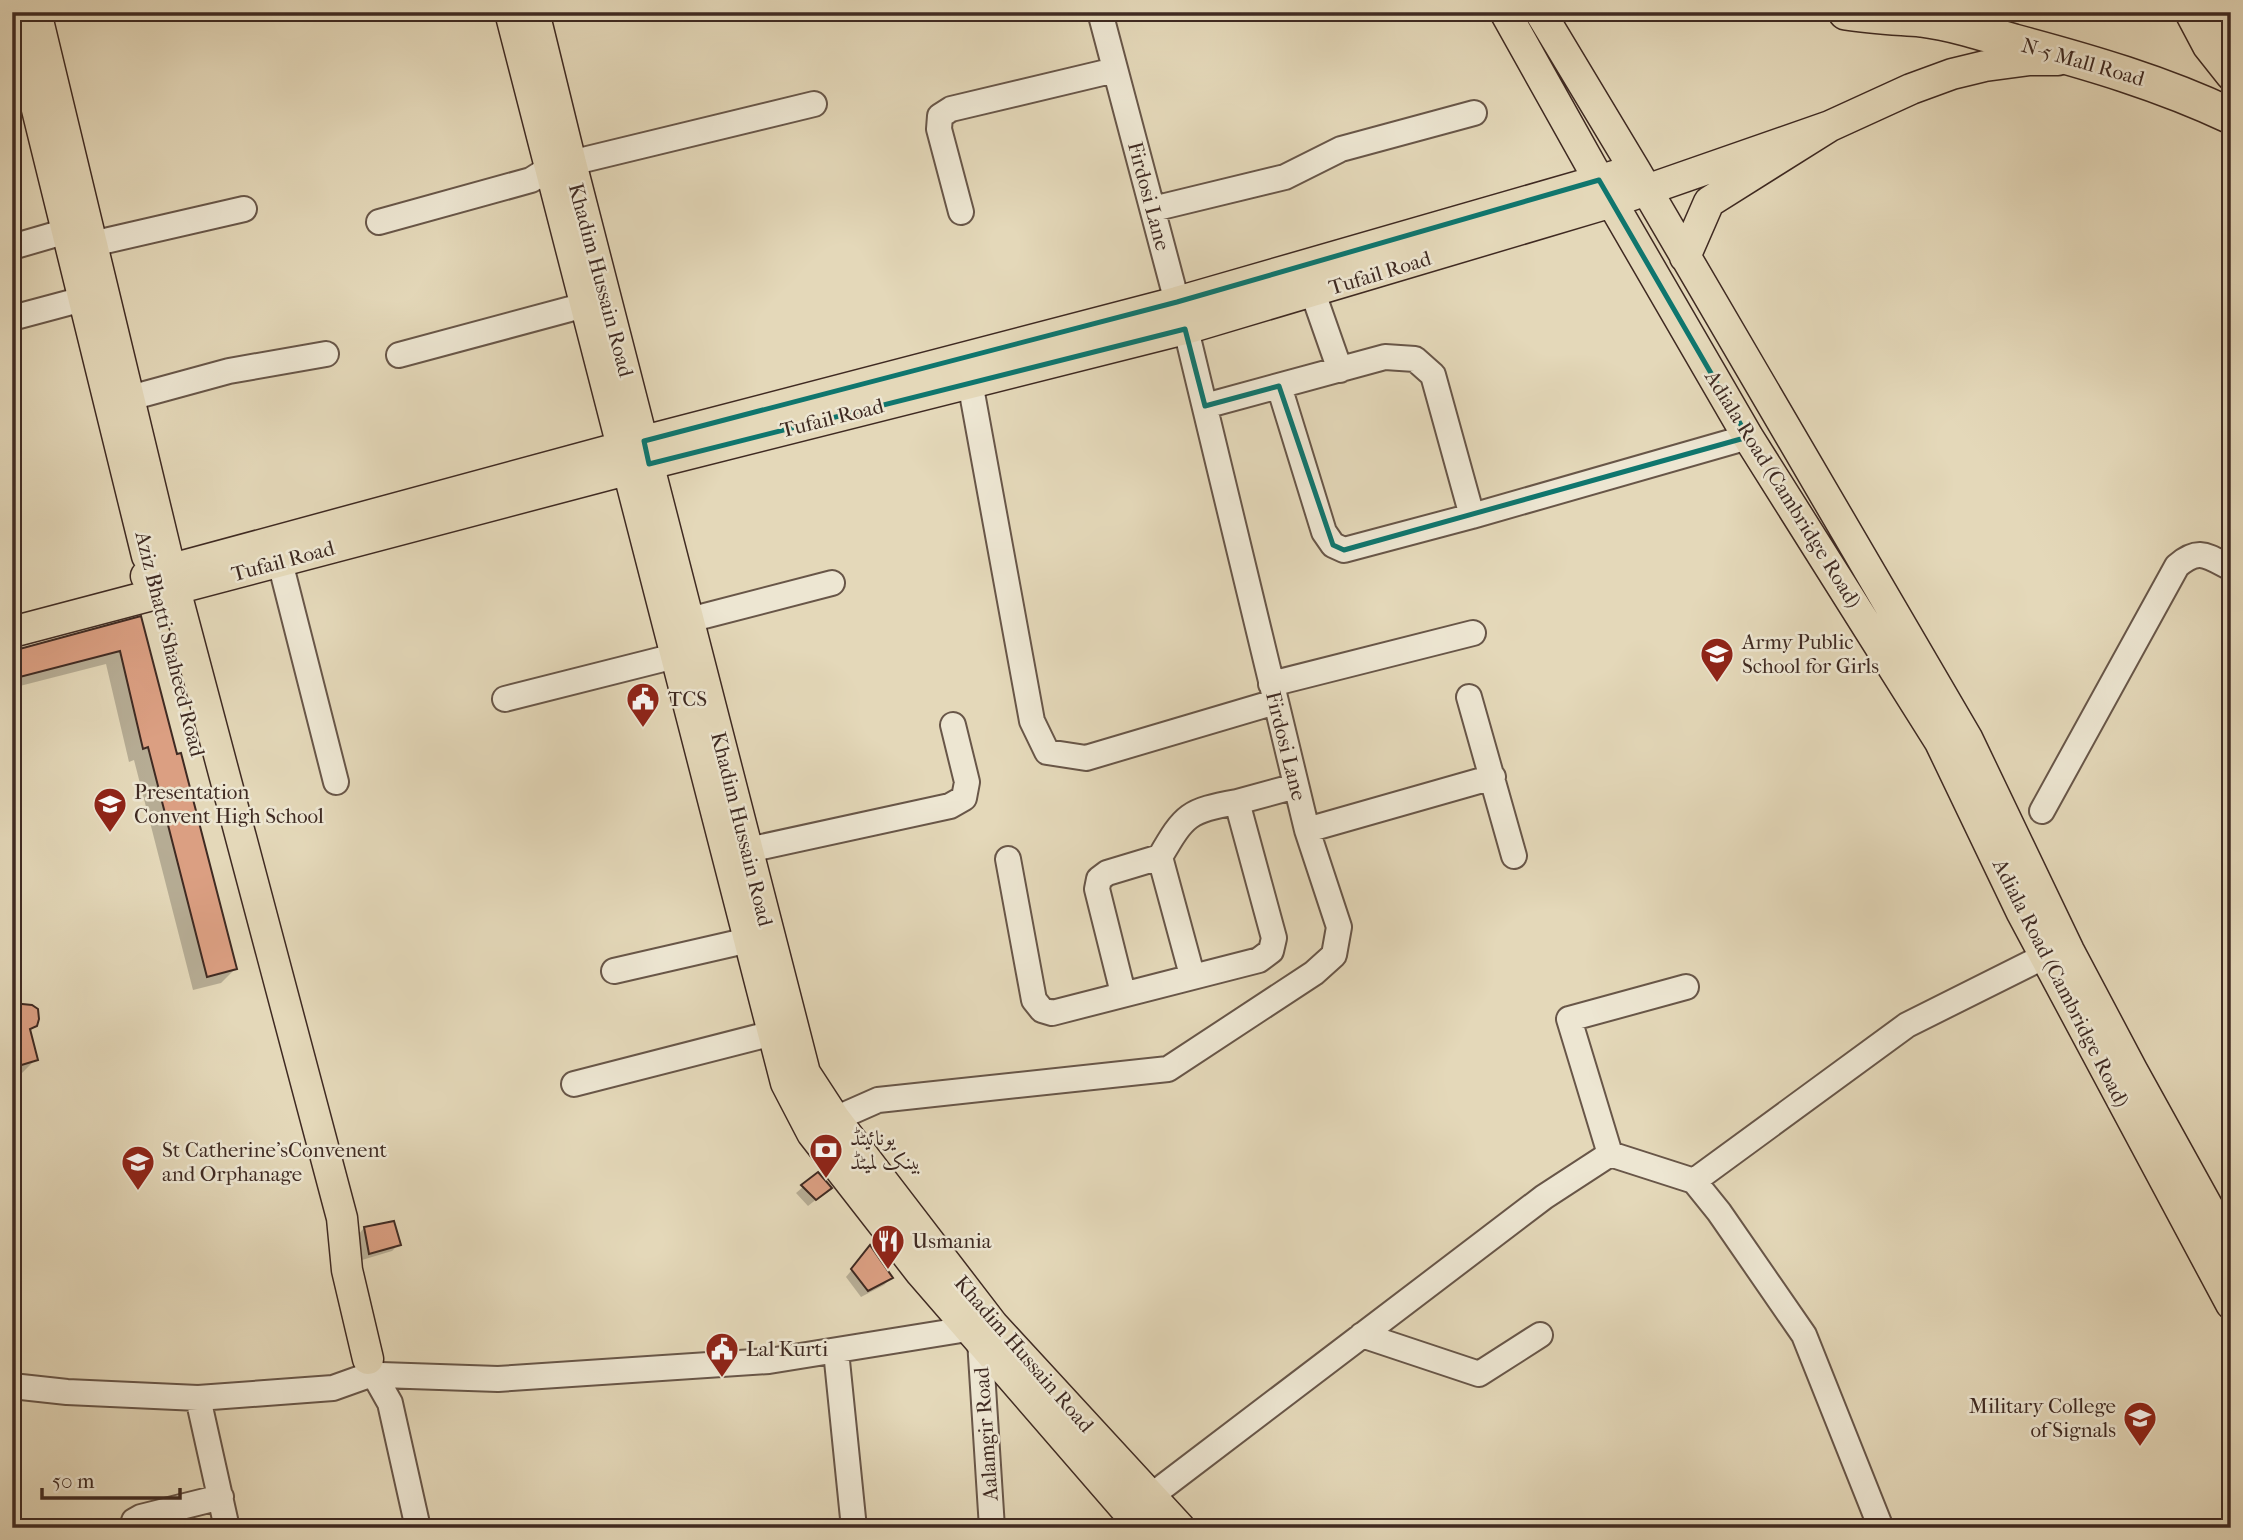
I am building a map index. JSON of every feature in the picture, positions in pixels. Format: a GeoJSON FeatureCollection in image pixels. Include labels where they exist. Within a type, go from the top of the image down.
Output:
{"type":"FeatureCollection","features":[{"type":"Feature","properties":{"kind":"highway","name":"N-5 Mall Road"},"geometry":{"type":"LineString","coordinates":[[1846,12],[1921,19],[2080,59],[2153,83],[2231,116]]}},
{"type":"Feature","properties":{"kind":"highway"},"geometry":{"type":"LineString","coordinates":[[1921,19],[1989,12]]}},
{"type":"Feature","properties":{"kind":"main road","name":"Aziz Bhatti Shaheed Road"},"geometry":{"type":"LineString","coordinates":[[13,12],[21,85],[79,238],[130,398],[163,582]]}},
{"type":"Feature","properties":{"kind":"main road","name":"Aziz Bhatti Shaheed Road"},"geometry":{"type":"LineString","coordinates":[[36,12],[79,238],[83,299],[342,1218],[346,1270],[372,1373]]}},
{"type":"Feature","properties":{"kind":"main road","name":"Khadim Hussain Road"},"geometry":{"type":"LineString","coordinates":[[510,12],[560,165],[635,456],[675,656],[786,1083],[811,1133],[921,1273],[1151,1496],[1180,1528]]}},
{"type":"Feature","properties":{"kind":"main road","name":"Khadim Hussain Road"},"geometry":{"type":"LineString","coordinates":[[534,12],[585,305],[688,620],[805,1073],[981,1331],[1142,1528]]}},
{"type":"Feature","properties":{"kind":"main road","name":"Adiala Road (Cambridge Road)"},"geometry":{"type":"LineString","coordinates":[[1505,12],[1748,437],[1940,742],[2045,956],[2231,1304]]}},
{"type":"Feature","properties":{"kind":"main road","name":"Adiala Road (Cambridge Road)"},"geometry":{"type":"LineString","coordinates":[[1540,12],[1967,738],[2076,963],[2231,1249]]}},
{"type":"Feature","properties":{"kind":"main road"},"geometry":{"type":"LineString","coordinates":[[2190,12],[2208,46],[2231,75]]}},
{"type":"Feature","properties":{"kind":"main road"},"geometry":{"type":"LineString","coordinates":[[2215,12],[2231,37]]}},
{"type":"Feature","properties":{"kind":"main road"},"geometry":{"type":"LineString","coordinates":[[1685,257],[1709,202],[1830,126],[1911,89],[1952,74],[2030,60],[2080,59]]}},
{"type":"Feature","properties":{"kind":"main road","name":"Tufail Road"},"geometry":{"type":"LineString","coordinates":[[12,632],[163,582],[280,562],[635,456],[970,382],[1181,316],[1830,126]]}},
{"type":"Feature","properties":{"kind":"main road","name":"Tufail Road"},"geometry":{"type":"LineString","coordinates":[[12,615],[163,582],[635,456],[1181,316],[1313,293],[1606,191]]}},
{"type":"Feature","properties":{"kind":"street","name":"Firdosi Lane"},"geometry":{"type":"LineString","coordinates":[[835,1119],[878,1100],[1168,1069],[1314,973],[1334,955],[1339,927],[1307,830],[1205,406],[1100,12]]}},
{"type":"Feature","properties":{"kind":"street"},"geometry":{"type":"LineString","coordinates":[[961,212],[939,129],[940,116],[951,109],[1115,70]]}},
{"type":"Feature","properties":{"kind":"street"},"geometry":{"type":"LineString","coordinates":[[379,222],[531,180],[560,165],[814,104]]}},
{"type":"Feature","properties":{"kind":"street"},"geometry":{"type":"LineString","coordinates":[[1153,209],[1285,177],[1340,149],[1474,113]]}},
{"type":"Feature","properties":{"kind":"street"},"geometry":{"type":"LineString","coordinates":[[12,247],[244,209]]}},
{"type":"Feature","properties":{"kind":"street"},"geometry":{"type":"LineString","coordinates":[[1313,293],[1340,370]]}},
{"type":"Feature","properties":{"kind":"street"},"geometry":{"type":"LineString","coordinates":[[12,318],[83,299]]}},
{"type":"Feature","properties":{"kind":"street"},"geometry":{"type":"LineString","coordinates":[[399,355],[585,305]]}},
{"type":"Feature","properties":{"kind":"street"},"geometry":{"type":"LineString","coordinates":[[130,398],[229,371],[326,354]]}},
{"type":"Feature","properties":{"kind":"street"},"geometry":{"type":"LineString","coordinates":[[1205,406],[1385,357],[1415,359],[1433,374],[1472,516]]}},
{"type":"Feature","properties":{"kind":"street"},"geometry":{"type":"LineString","coordinates":[[970,382],[1032,721],[1047,752],[1086,758],[1273,693],[1474,633]]}},
{"type":"Feature","properties":{"kind":"street"},"geometry":{"type":"LineString","coordinates":[[1279,386],[1324,532],[1333,545],[1345,550],[1748,437]]}},
{"type":"Feature","properties":{"kind":"street"},"geometry":{"type":"LineString","coordinates":[[2042,811],[2177,566],[2189,556],[2203,554],[2231,568]]}},
{"type":"Feature","properties":{"kind":"street"},"geometry":{"type":"LineString","coordinates":[[280,562],[336,782]]}},
{"type":"Feature","properties":{"kind":"street"},"geometry":{"type":"LineString","coordinates":[[688,620],[832,583]]}},
{"type":"Feature","properties":{"kind":"street"},"geometry":{"type":"LineString","coordinates":[[505,699],[675,656]]}},
{"type":"Feature","properties":{"kind":"street"},"geometry":{"type":"LineString","coordinates":[[1469,697],[1514,856]]}},
{"type":"Feature","properties":{"kind":"street"},"geometry":{"type":"LineString","coordinates":[[748,850],[950,806],[964,798],[967,782],[953,724]]}},
{"type":"Feature","properties":{"kind":"street"},"geometry":{"type":"LineString","coordinates":[[1307,830],[1493,777]]}},
{"type":"Feature","properties":{"kind":"street"},"geometry":{"type":"LineString","coordinates":[[1123,993],[1097,889],[1099,879],[1107,873],[1160,857],[1179,824],[1202,808],[1237,802],[1296,786]]}},
{"type":"Feature","properties":{"kind":"street"},"geometry":{"type":"LineString","coordinates":[[1008,859],[1034,1000],[1042,1010],[1052,1013],[1259,960],[1271,951],[1274,938],[1237,802]]}},
{"type":"Feature","properties":{"kind":"street"},"geometry":{"type":"LineString","coordinates":[[1160,857],[1192,975]]}},
{"type":"Feature","properties":{"kind":"street"},"geometry":{"type":"LineString","coordinates":[[614,971],[749,940]]}},
{"type":"Feature","properties":{"kind":"street"},"geometry":{"type":"LineString","coordinates":[[1694,1181],[1907,1025],[2045,956]]}},
{"type":"Feature","properties":{"kind":"street"},"geometry":{"type":"LineString","coordinates":[[1610,1154],[1569,1019],[1686,987]]}},
{"type":"Feature","properties":{"kind":"street"},"geometry":{"type":"LineString","coordinates":[[574,1084],[773,1033]]}},
{"type":"Feature","properties":{"kind":"street"},"geometry":{"type":"LineString","coordinates":[[1610,1154],[1694,1181],[1719,1212],[1804,1335],[1881,1528]]}},
{"type":"Feature","properties":{"kind":"street"},"geometry":{"type":"LineString","coordinates":[[1151,1496],[1544,1197],[1610,1154]]}},
{"type":"Feature","properties":{"kind":"street"},"geometry":{"type":"LineString","coordinates":[[12,1387],[198,1398],[333,1388],[372,1373],[498,1379],[769,1361],[981,1331]]}},
{"type":"Feature","properties":{"kind":"street","name":"Aalamgir Road"},"geometry":{"type":"LineString","coordinates":[[981,1331],[992,1528]]}},
{"type":"Feature","properties":{"kind":"street"},"geometry":{"type":"LineString","coordinates":[[1362,1335],[1479,1374],[1540,1335]]}},
{"type":"Feature","properties":{"kind":"street"},"geometry":{"type":"LineString","coordinates":[[836,1351],[854,1528]]}},
{"type":"Feature","properties":{"kind":"street"},"geometry":{"type":"LineString","coordinates":[[372,1373],[390,1403],[418,1528]]}},
{"type":"Feature","properties":{"kind":"street"},"geometry":{"type":"LineString","coordinates":[[198,1398],[227,1528]]}},
{"type":"Feature","properties":{"kind":"street"},"geometry":{"type":"LineString","coordinates":[[132,1528],[134,1521],[141,1517],[221,1497]]}},
{"type":"Feature","properties":{"kind":"highlighted area"},"geometry":{"type":"Polygon","coordinates":[[[1599,180],[1748,437],[1344,550],[1333,545],[1279,386],[1205,406],[1185,329],[649,464],[644,441],[1177,302],[1599,180]]]}},
{"type":"Feature","properties":{"kind":"building"},"geometry":{"type":"Polygon","coordinates":[[[141,616],[177,754],[181,753],[237,969],[207,977],[148,747],[143,749],[120,651],[12,679],[12,651],[141,616]]]}},
{"type":"Feature","properties":{"kind":"building"},"geometry":{"type":"Polygon","coordinates":[[[12,1003],[32,1005],[38,1009],[39,1019],[37,1026],[30,1029],[38,1060],[15,1067],[12,1049],[12,1003]]]}},
{"type":"Feature","properties":{"kind":"building"},"geometry":{"type":"Polygon","coordinates":[[[818,1172],[832,1188],[816,1200],[801,1185],[818,1172]]]}},
{"type":"Feature","properties":{"kind":"building"},"geometry":{"type":"Polygon","coordinates":[[[394,1221],[401,1245],[369,1254],[364,1227],[394,1221]]]}},
{"type":"Feature","properties":{"kind":"building"},"geometry":{"type":"Polygon","coordinates":[[[870,1245],[893,1278],[868,1291],[851,1269],[870,1245]]]}},
{"type":"Feature","properties":{"kind":"place","name":"Army Public School for Girls"},"geometry":{"type":"Point","coordinates":[1717,684]}},
{"type":"Feature","properties":{"kind":"place","name":"TCS"},"geometry":{"type":"Point","coordinates":[643,729]}},
{"type":"Feature","properties":{"kind":"place","name":"Presentation Convent High School"},"geometry":{"type":"Point","coordinates":[110,834]}},
{"type":"Feature","properties":{"kind":"place","name":"یونائیٹڈ بینک لمیٹڈ"},"geometry":{"type":"Point","coordinates":[826,1180]}},
{"type":"Feature","properties":{"kind":"place","name":"St Catherine'sConvenent and Orphanage"},"geometry":{"type":"Point","coordinates":[138,1192]}},
{"type":"Feature","properties":{"kind":"place","name":"Usmania"},"geometry":{"type":"Point","coordinates":[888,1271]}},
{"type":"Feature","properties":{"kind":"place","name":"Lal Kurti"},"geometry":{"type":"Point","coordinates":[722,1379]}},
{"type":"Feature","properties":{"kind":"place","name":"Military College of Signals"},"geometry":{"type":"Point","coordinates":[2140,1448]}}]}
